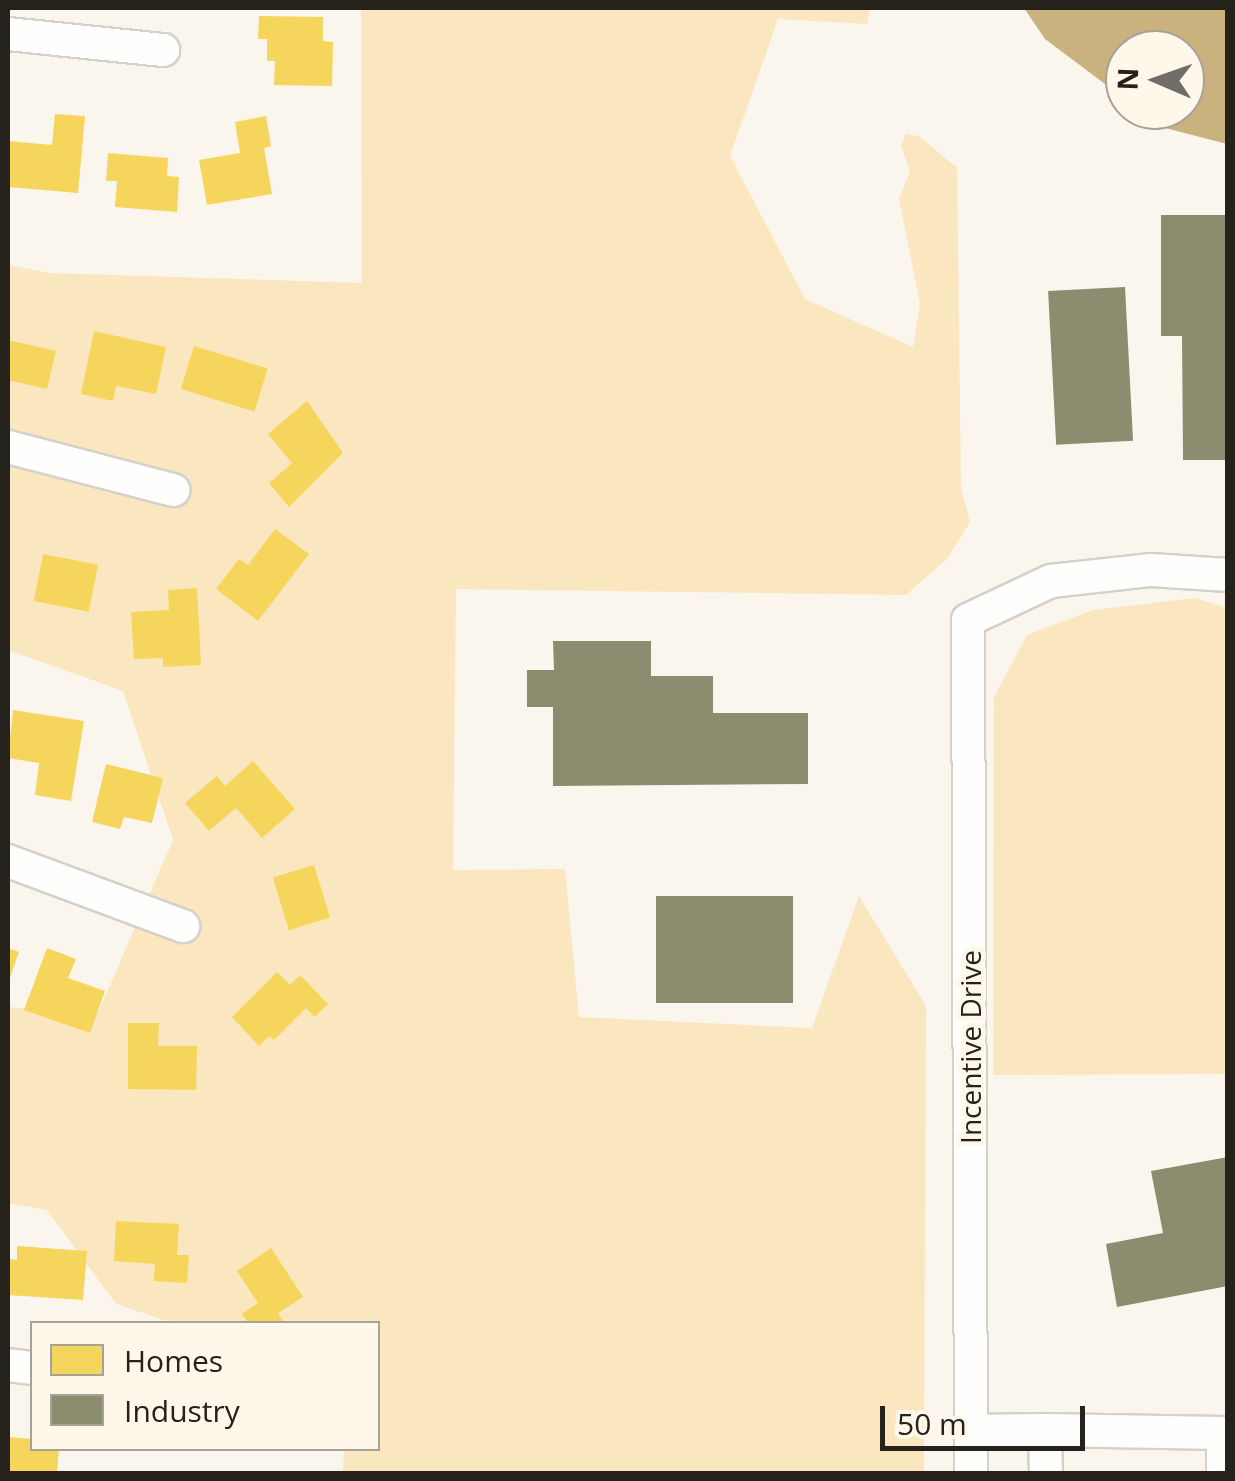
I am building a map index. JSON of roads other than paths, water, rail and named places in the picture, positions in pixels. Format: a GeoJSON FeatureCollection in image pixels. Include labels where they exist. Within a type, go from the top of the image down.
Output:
{"type":"FeatureCollection","features":[{"type":"Feature","properties":{"kind":"street"},"geometry":{"type":"LineString","coordinates":[[8,34],[163,50]]}},
{"type":"Feature","properties":{"kind":"street"},"geometry":{"type":"LineString","coordinates":[[8,447],[173,490]]}},
{"type":"Feature","properties":{"kind":"street","name":"Incentive Drive"},"geometry":{"type":"LineString","coordinates":[[971,1474],[968,620],[1051,582],[1150,570],[1228,575]]}},
{"type":"Feature","properties":{"kind":"street"},"geometry":{"type":"LineString","coordinates":[[8,860],[183,926]]}},
{"type":"Feature","properties":{"kind":"street"},"geometry":{"type":"LineString","coordinates":[[1045,1430],[1046,1474]]}},
{"type":"Feature","properties":{"kind":"street"},"geometry":{"type":"LineString","coordinates":[[971,1431],[1223,1434],[1222,1474]]}}]}
